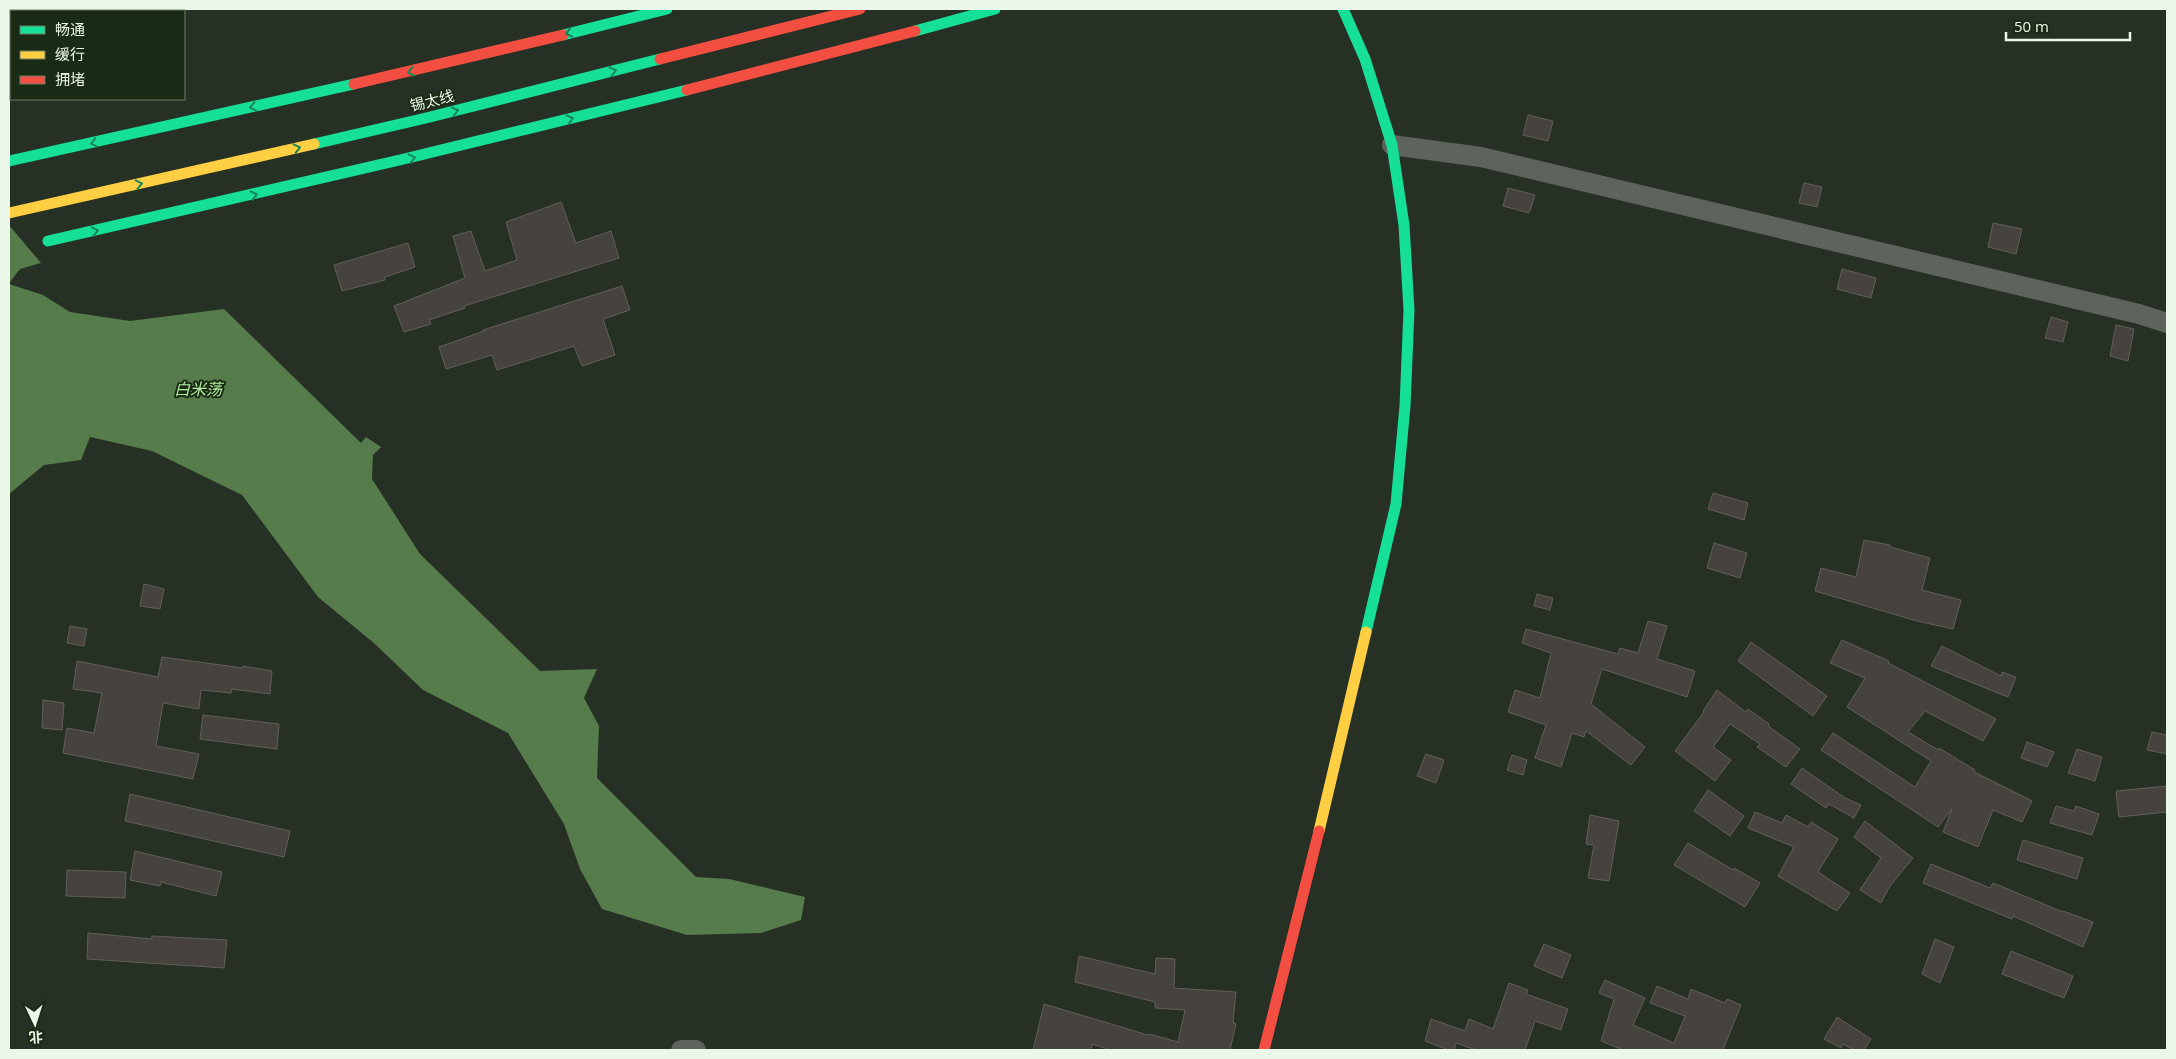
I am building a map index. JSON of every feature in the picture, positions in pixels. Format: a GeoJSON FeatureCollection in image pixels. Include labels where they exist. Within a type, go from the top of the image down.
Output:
{"type":"FeatureCollection","features":[{"type":"Feature","properties":{"kind":"main road"},"geometry":{"type":"LineString","coordinates":[[9,161],[452,63],[667,9]]}},
{"type":"Feature","properties":{"kind":"main road","name":"锡太线"},"geometry":{"type":"LineString","coordinates":[[9,212],[426,118],[860,9]]}},
{"type":"Feature","properties":{"kind":"main road"},"geometry":{"type":"LineString","coordinates":[[48,241],[435,153],[872,43],[995,9]]}},
{"type":"Feature","properties":{"kind":"main road"},"geometry":{"type":"LineString","coordinates":[[1264,1050],[1319,829],[1396,504],[1406,406],[1409,310],[1404,225],[1392,145],[1365,59],[1343,9]]}},
{"type":"Feature","properties":{"kind":"street"},"geometry":{"type":"LineString","coordinates":[[1392,145],[1481,157],[2130,312],[2167,323]]}},
{"type":"Feature","properties":{"kind":"street"},"geometry":{"type":"LineString","coordinates":[[681,1050],[696,1050]]}},
{"type":"Feature","properties":{"kind":"water"},"geometry":{"type":"Polygon","coordinates":[[[9,225],[41,263],[20,269],[9,283],[9,225]]]}},
{"type":"Feature","properties":{"kind":"water","name":"白米荡"},"geometry":{"type":"Polygon","coordinates":[[[9,284],[43,295],[70,312],[130,321],[224,309],[361,443],[366,437],[381,447],[373,455],[372,479],[420,554],[540,671],[597,669],[584,698],[599,726],[597,778],[696,877],[729,879],[805,897],[801,920],[761,933],[687,935],[602,909],[580,869],[564,824],[508,733],[423,690],[375,644],[318,597],[242,495],[152,451],[90,437],[81,460],[44,465],[9,494],[9,284]]]}},
{"type":"Feature","properties":{"kind":"building"},"geometry":{"type":"Polygon","coordinates":[[[1528,115],[1553,121],[1548,141],[1523,135],[1528,115]]]}},
{"type":"Feature","properties":{"kind":"building"},"geometry":{"type":"Polygon","coordinates":[[[1804,183],[1822,187],[1817,207],[1799,203],[1804,183]]]}},
{"type":"Feature","properties":{"kind":"building"},"geometry":{"type":"Polygon","coordinates":[[[1508,188],[1535,195],[1529,213],[1503,206],[1508,188]]]}},
{"type":"Feature","properties":{"kind":"building"},"geometry":{"type":"Polygon","coordinates":[[[561,202],[576,243],[611,231],[619,258],[464,306],[465,308],[429,320],[431,324],[404,332],[394,306],[465,278],[453,236],[471,231],[485,271],[517,260],[506,222],[561,202]]]}},
{"type":"Feature","properties":{"kind":"building"},"geometry":{"type":"Polygon","coordinates":[[[1993,223],[2022,229],[2016,254],[1988,247],[1993,223]]]}},
{"type":"Feature","properties":{"kind":"building"},"geometry":{"type":"Polygon","coordinates":[[[408,243],[415,267],[385,277],[385,280],[342,291],[334,265],[408,243]]]}},
{"type":"Feature","properties":{"kind":"building"},"geometry":{"type":"Polygon","coordinates":[[[1842,269],[1876,278],[1871,298],[1837,289],[1842,269]]]}},
{"type":"Feature","properties":{"kind":"building"},"geometry":{"type":"Polygon","coordinates":[[[622,286],[630,310],[603,319],[615,355],[582,366],[574,346],[497,370],[492,355],[446,369],[439,347],[483,330],[622,286]]]}},
{"type":"Feature","properties":{"kind":"building"},"geometry":{"type":"Polygon","coordinates":[[[2051,317],[2068,322],[2063,342],[2045,338],[2051,317]]]}},
{"type":"Feature","properties":{"kind":"building"},"geometry":{"type":"Polygon","coordinates":[[[2116,325],[2134,329],[2128,361],[2110,356],[2116,325]]]}},
{"type":"Feature","properties":{"kind":"building"},"geometry":{"type":"Polygon","coordinates":[[[1713,493],[1748,503],[1744,520],[1708,509],[1713,493]]]}},
{"type":"Feature","properties":{"kind":"building"},"geometry":{"type":"Polygon","coordinates":[[[1864,540],[1890,545],[1890,547],[1930,558],[1922,590],[1961,600],[1953,629],[1917,621],[1815,591],[1821,568],[1856,577],[1864,540]]]}},
{"type":"Feature","properties":{"kind":"building"},"geometry":{"type":"Polygon","coordinates":[[[1714,543],[1747,553],[1740,578],[1707,568],[1714,543]]]}},
{"type":"Feature","properties":{"kind":"building"},"geometry":{"type":"Polygon","coordinates":[[[144,584],[164,589],[160,609],[140,606],[144,584]]]}},
{"type":"Feature","properties":{"kind":"building"},"geometry":{"type":"Polygon","coordinates":[[[1537,594],[1553,598],[1550,610],[1534,606],[1537,594]]]}},
{"type":"Feature","properties":{"kind":"building"},"geometry":{"type":"Polygon","coordinates":[[[1648,621],[1667,626],[1657,659],[1695,671],[1687,697],[1602,669],[1591,704],[1645,747],[1631,765],[1586,731],[1584,737],[1572,733],[1561,767],[1535,758],[1546,725],[1508,712],[1515,690],[1540,698],[1551,653],[1522,643],[1526,629],[1618,654],[1620,648],[1638,653],[1648,621]]]}},
{"type":"Feature","properties":{"kind":"building"},"geometry":{"type":"Polygon","coordinates":[[[70,626],[87,629],[84,646],[67,643],[70,626]]]}},
{"type":"Feature","properties":{"kind":"building"},"geometry":{"type":"Polygon","coordinates":[[[1842,640],[1889,661],[1888,663],[1996,719],[1983,741],[1925,711],[1908,732],[1938,750],[1939,748],[1975,770],[1974,772],[2032,801],[2022,822],[1993,810],[1978,847],[1943,832],[1952,809],[1938,827],[1821,750],[1833,733],[1915,787],[1931,761],[1847,707],[1865,678],[1830,663],[1842,640]]]}},
{"type":"Feature","properties":{"kind":"building"},"geometry":{"type":"Polygon","coordinates":[[[1751,642],[1827,696],[1813,716],[1738,661],[1751,642]]]}},
{"type":"Feature","properties":{"kind":"building"},"geometry":{"type":"Polygon","coordinates":[[[1942,646],[2001,676],[2002,672],[2016,677],[2008,697],[1931,666],[1942,646]]]}},
{"type":"Feature","properties":{"kind":"building"},"geometry":{"type":"Polygon","coordinates":[[[162,657],[272,671],[270,694],[232,689],[231,693],[201,690],[199,709],[163,703],[156,746],[199,754],[193,779],[63,753],[67,728],[94,733],[102,693],[73,689],[77,661],[158,677],[162,657]]]}},
{"type":"Feature","properties":{"kind":"building"},"geometry":{"type":"Polygon","coordinates":[[[1717,690],[1746,712],[1748,709],[1800,749],[1786,767],[1757,747],[1760,744],[1730,724],[1713,747],[1731,760],[1715,781],[1675,751],[1704,712],[1717,690]]]}},
{"type":"Feature","properties":{"kind":"building"},"geometry":{"type":"Polygon","coordinates":[[[43,700],[64,703],[62,730],[42,728],[43,700]]]}},
{"type":"Feature","properties":{"kind":"building"},"geometry":{"type":"Polygon","coordinates":[[[203,715],[279,724],[277,749],[200,739],[203,715]]]}},
{"type":"Feature","properties":{"kind":"building"},"geometry":{"type":"Polygon","coordinates":[[[2152,732],[2167,735],[2167,754],[2147,750],[2152,732]]]}},
{"type":"Feature","properties":{"kind":"building"},"geometry":{"type":"Polygon","coordinates":[[[2027,742],[2054,752],[2047,767],[2021,758],[2027,742]]]}},
{"type":"Feature","properties":{"kind":"building"},"geometry":{"type":"Polygon","coordinates":[[[2077,749],[2102,757],[2095,781],[2068,773],[2077,749]]]}},
{"type":"Feature","properties":{"kind":"building"},"geometry":{"type":"Polygon","coordinates":[[[1426,754],[1444,760],[1436,783],[1417,776],[1426,754]]]}},
{"type":"Feature","properties":{"kind":"building"},"geometry":{"type":"Polygon","coordinates":[[[1512,755],[1527,760],[1523,775],[1507,770],[1512,755]]]}},
{"type":"Feature","properties":{"kind":"building"},"geometry":{"type":"Polygon","coordinates":[[[1802,768],[1845,798],[1861,805],[1854,818],[1829,804],[1826,808],[1791,784],[1802,768]]]}},
{"type":"Feature","properties":{"kind":"building"},"geometry":{"type":"Polygon","coordinates":[[[2167,786],[2167,812],[2119,817],[2116,791],[2167,786]]]}},
{"type":"Feature","properties":{"kind":"building"},"geometry":{"type":"Polygon","coordinates":[[[1708,790],[1744,816],[1730,836],[1694,811],[1708,790]]]}},
{"type":"Feature","properties":{"kind":"building"},"geometry":{"type":"Polygon","coordinates":[[[130,794],[290,831],[284,857],[125,821],[130,794]]]}},
{"type":"Feature","properties":{"kind":"building"},"geometry":{"type":"Polygon","coordinates":[[[2056,806],[2074,811],[2076,806],[2099,814],[2092,835],[2050,823],[2056,806]]]}},
{"type":"Feature","properties":{"kind":"building"},"geometry":{"type":"Polygon","coordinates":[[[1755,812],[1782,823],[1786,815],[1808,827],[1811,822],[1838,839],[1818,872],[1850,893],[1837,911],[1778,876],[1794,847],[1748,828],[1755,812]]]}},
{"type":"Feature","properties":{"kind":"building"},"geometry":{"type":"Polygon","coordinates":[[[1590,815],[1619,821],[1609,881],[1588,878],[1594,845],[1586,844],[1590,815]]]}},
{"type":"Feature","properties":{"kind":"building"},"geometry":{"type":"Polygon","coordinates":[[[1865,821],[1913,858],[1890,886],[1881,903],[1860,890],[1881,858],[1854,837],[1865,821]]]}},
{"type":"Feature","properties":{"kind":"building"},"geometry":{"type":"Polygon","coordinates":[[[2023,840],[2083,858],[2077,879],[2017,860],[2023,840]]]}},
{"type":"Feature","properties":{"kind":"building"},"geometry":{"type":"Polygon","coordinates":[[[1688,843],[1733,870],[1734,868],[1760,883],[1745,907],[1674,865],[1688,843]]]}},
{"type":"Feature","properties":{"kind":"building"},"geometry":{"type":"Polygon","coordinates":[[[135,851],[222,872],[216,896],[161,882],[160,886],[130,880],[135,851]]]}},
{"type":"Feature","properties":{"kind":"building"},"geometry":{"type":"Polygon","coordinates":[[[1931,864],[1990,888],[1993,883],[2063,912],[2093,922],[2083,947],[2013,916],[2012,919],[1923,883],[1931,864]]]}},
{"type":"Feature","properties":{"kind":"building"},"geometry":{"type":"Polygon","coordinates":[[[67,870],[126,872],[125,898],[66,896],[67,870]]]}},
{"type":"Feature","properties":{"kind":"building"},"geometry":{"type":"Polygon","coordinates":[[[88,933],[152,939],[152,936],[227,940],[224,968],[87,959],[88,933]]]}},
{"type":"Feature","properties":{"kind":"building"},"geometry":{"type":"Polygon","coordinates":[[[1935,939],[1954,947],[1940,983],[1922,974],[1935,939]]]}},
{"type":"Feature","properties":{"kind":"building"},"geometry":{"type":"Polygon","coordinates":[[[1544,944],[1571,955],[1562,978],[1534,966],[1544,944]]]}},
{"type":"Feature","properties":{"kind":"building"},"geometry":{"type":"Polygon","coordinates":[[[2011,951],[2073,976],[2064,998],[2002,974],[2011,951]]]}},
{"type":"Feature","properties":{"kind":"building"},"geometry":{"type":"Polygon","coordinates":[[[1079,956],[1155,974],[1156,958],[1175,959],[1174,988],[1236,992],[1233,1023],[1236,1024],[1230,1050],[1111,1050],[1092,1044],[1091,1050],[1033,1050],[1044,1004],[1178,1042],[1185,1010],[1155,1008],[1155,1002],[1075,982],[1079,956]]]}},
{"type":"Feature","properties":{"kind":"building"},"geometry":{"type":"Polygon","coordinates":[[[1605,980],[1645,998],[1633,1025],[1674,1043],[1685,1016],[1650,1003],[1657,986],[1688,999],[1691,989],[1725,1003],[1727,999],[1741,1005],[1723,1050],[1623,1050],[1601,1041],[1614,999],[1599,993],[1605,980]]]}},
{"type":"Feature","properties":{"kind":"building"},"geometry":{"type":"Polygon","coordinates":[[[1509,983],[1528,990],[1526,994],[1568,1009],[1561,1030],[1535,1021],[1525,1050],[1476,1050],[1456,1043],[1454,1050],[1449,1050],[1425,1041],[1431,1019],[1465,1031],[1469,1019],[1493,1029],[1509,983]]]}},
{"type":"Feature","properties":{"kind":"building"},"geometry":{"type":"Polygon","coordinates":[[[1837,1017],[1871,1039],[1864,1050],[1854,1050],[1843,1044],[1841,1048],[1824,1039],[1837,1017]]]}},
{"type":"Feature","properties":{"kind":"traffic: fast"},"geometry":{"type":"LineString","coordinates":[[563,35],[667,9]]}},
{"type":"Feature","properties":{"kind":"traffic: fast"},"geometry":{"type":"LineString","coordinates":[[915,31],[995,9]]}},
{"type":"Feature","properties":{"kind":"traffic: fast"},"geometry":{"type":"LineString","coordinates":[[1343,9],[1365,59],[1392,145],[1404,225],[1409,310],[1405,406],[1396,504],[1366,632]]}},
{"type":"Feature","properties":{"kind":"traffic: fast"},"geometry":{"type":"LineString","coordinates":[[314,144],[660,59]]}},
{"type":"Feature","properties":{"kind":"traffic: fast"},"geometry":{"type":"LineString","coordinates":[[9,161],[354,84]]}},
{"type":"Feature","properties":{"kind":"traffic: fast"},"geometry":{"type":"LineString","coordinates":[[48,241],[404,159],[687,90]]}},
{"type":"Feature","properties":{"kind":"traffic: slow"},"geometry":{"type":"LineString","coordinates":[[9,213],[314,144]]}},
{"type":"Feature","properties":{"kind":"traffic: slow"},"geometry":{"type":"LineString","coordinates":[[1319,831],[1366,632]]}},
{"type":"Feature","properties":{"kind":"traffic: jam"},"geometry":{"type":"LineString","coordinates":[[660,59],[860,9]]}},
{"type":"Feature","properties":{"kind":"traffic: jam"},"geometry":{"type":"LineString","coordinates":[[687,90],[915,31]]}},
{"type":"Feature","properties":{"kind":"traffic: jam"},"geometry":{"type":"LineString","coordinates":[[354,84],[563,35]]}},
{"type":"Feature","properties":{"kind":"traffic: jam"},"geometry":{"type":"LineString","coordinates":[[1264,1050],[1319,831]]}}]}
